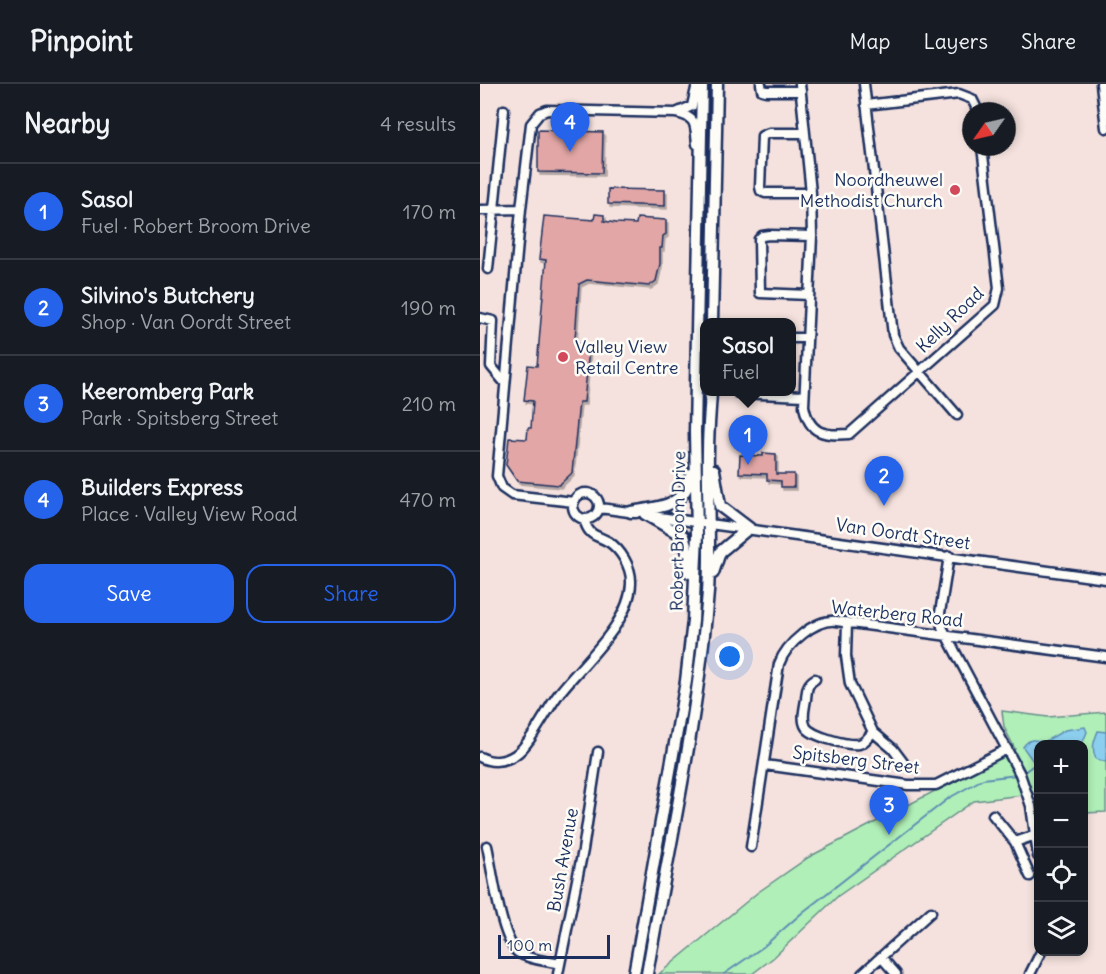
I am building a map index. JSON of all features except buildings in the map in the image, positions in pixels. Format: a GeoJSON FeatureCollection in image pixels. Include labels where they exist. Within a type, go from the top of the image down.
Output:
{"type":"FeatureCollection","features":[{"type":"Feature","properties":{"kind":"street"},"geometry":{"type":"LineString","coordinates":[[676,113],[692,106],[697,84]]}},
{"type":"Feature","properties":{"kind":"street","name":"Robert Broom Drive"},"geometry":{"type":"LineString","coordinates":[[634,974],[691,648],[696,522],[695,432],[702,84]]}},
{"type":"Feature","properties":{"kind":"street"},"geometry":{"type":"LineString","coordinates":[[712,318],[717,84]]}},
{"type":"Feature","properties":{"kind":"street"},"geometry":{"type":"LineString","coordinates":[[761,84],[764,91],[800,88],[811,193],[812,236],[804,396],[808,421],[815,429],[831,435],[849,434],[920,372]]}},
{"type":"Feature","properties":{"kind":"street"},"geometry":{"type":"LineString","coordinates":[[864,84],[893,335],[899,348],[957,415]]}},
{"type":"Feature","properties":{"kind":"street"},"geometry":{"type":"LineString","coordinates":[[1101,84],[1106,128]]}},
{"type":"Feature","properties":{"kind":"street"},"geometry":{"type":"LineString","coordinates":[[866,105],[959,94],[972,99],[974,102]]}},
{"type":"Feature","properties":{"kind":"street"},"geometry":{"type":"LineString","coordinates":[[574,502],[512,495],[502,488],[496,469],[530,127],[540,112],[551,110],[676,113],[688,116],[695,124],[701,181]]}},
{"type":"Feature","properties":{"kind":"street"},"geometry":{"type":"LineString","coordinates":[[488,269],[504,111]]}},
{"type":"Feature","properties":{"kind":"street"},"geometry":{"type":"LineString","coordinates":[[805,133],[762,136],[760,187],[763,192],[811,193]]}},
{"type":"Feature","properties":{"kind":"street","name":"Kelly Road"},"geometry":{"type":"LineString","coordinates":[[920,372],[998,300],[999,288],[983,156]]}},
{"type":"Feature","properties":{"kind":"street"},"geometry":{"type":"LineString","coordinates":[[480,210],[521,209]]}},
{"type":"Feature","properties":{"kind":"street"},"geometry":{"type":"LineString","coordinates":[[809,295],[760,293],[759,239],[769,235],[812,236]]}},
{"type":"Feature","properties":{"kind":"street"},"geometry":{"type":"LineString","coordinates":[[480,318],[493,321],[491,366],[505,383]]}},
{"type":"Feature","properties":{"kind":"street"},"geometry":{"type":"LineString","coordinates":[[796,338],[807,338]]}},
{"type":"Feature","properties":{"kind":"street"},"geometry":{"type":"LineString","coordinates":[[796,395],[804,396]]}},
{"type":"Feature","properties":{"kind":"street","name":"Robert Broom Drive"},"geometry":{"type":"LineString","coordinates":[[647,974],[690,733],[708,591],[710,524],[708,451],[711,396]]}},
{"type":"Feature","properties":{"kind":"street"},"geometry":{"type":"LineString","coordinates":[[631,512],[668,504],[680,498],[686,491],[690,477],[695,432]]}},
{"type":"Feature","properties":{"kind":"street"},"geometry":{"type":"LineString","coordinates":[[708,451],[716,477],[720,506],[749,528],[720,552],[708,591]]}},
{"type":"Feature","properties":{"kind":"street"},"geometry":{"type":"LineString","coordinates":[[480,757],[490,761],[505,760],[522,749],[560,693],[612,632],[629,597],[631,573],[625,560],[609,542],[590,533],[584,519],[574,511],[574,502],[579,495],[587,493],[598,499],[600,508],[592,518],[584,519]]}},
{"type":"Feature","properties":{"kind":"street","name":"Van Oordt Street"},"geometry":{"type":"LineString","coordinates":[[600,508],[1106,579]]}},
{"type":"Feature","properties":{"kind":"street"},"geometry":{"type":"LineString","coordinates":[[645,514],[684,538],[694,603]]}},
{"type":"Feature","properties":{"kind":"street"},"geometry":{"type":"LineString","coordinates":[[949,556],[940,623],[1007,749],[1029,798],[1034,824]]}},
{"type":"Feature","properties":{"kind":"street","name":"Waterberg Road"},"geometry":{"type":"LineString","coordinates":[[751,847],[780,660],[795,642],[822,622],[847,622],[1106,657]]}},
{"type":"Feature","properties":{"kind":"street"},"geometry":{"type":"LineString","coordinates":[[847,622],[846,656],[849,682],[873,732],[893,749],[905,765]]}},
{"type":"Feature","properties":{"kind":"street"},"geometry":{"type":"LineString","coordinates":[[815,679],[808,686],[806,696],[804,717],[808,730],[818,736],[855,744],[863,743],[873,732]]}},
{"type":"Feature","properties":{"kind":"street","name":"Spitsberg Street"},"geometry":{"type":"LineString","coordinates":[[765,765],[929,786],[943,782],[1007,749]]}},
{"type":"Feature","properties":{"kind":"street","name":"Bush Avenue"},"geometry":{"type":"LineString","coordinates":[[558,974],[584,850],[598,752]]}},
{"type":"Feature","properties":{"kind":"street"},"geometry":{"type":"LineString","coordinates":[[993,814],[1015,842],[1030,876]]}},
{"type":"Feature","properties":{"kind":"street"},"geometry":{"type":"LineString","coordinates":[[1015,842],[1034,836]]}},
{"type":"Feature","properties":{"kind":"street"},"geometry":{"type":"LineString","coordinates":[[487,846],[504,926],[511,945],[516,952],[523,955],[561,964]]}},
{"type":"Feature","properties":{"kind":"street"},"geometry":{"type":"LineString","coordinates":[[862,974],[931,912]]}},
{"type":"Feature","properties":{"kind":"street"},"geometry":{"type":"LineString","coordinates":[[1030,974],[1039,956]]}},
{"type":"Feature","properties":{"kind":"street"},"geometry":{"type":"LineString","coordinates":[[881,957],[896,974]]}},
{"type":"Feature","properties":{"kind":"green space"},"geometry":{"type":"Polygon","coordinates":[[[1002,711],[1048,717],[1106,712],[1106,812],[1088,813],[1088,740],[1034,740],[1034,794],[974,801],[838,896],[773,958],[752,974],[659,974],[757,893],[809,857],[1015,749],[1004,727],[1002,711]]]}},
{"type":"Feature","properties":{"kind":"water"},"geometry":{"type":"Polygon","coordinates":[[[1085,727],[1087,732],[1084,740],[1048,740],[1065,730],[1085,727]]]}},
{"type":"Feature","properties":{"kind":"water"},"geometry":{"type":"Polygon","coordinates":[[[1098,731],[1106,732],[1106,762],[1096,759],[1094,755],[1098,731]]]}},
{"type":"Feature","properties":{"kind":"water"},"geometry":{"type":"Polygon","coordinates":[[[1034,740],[1034,763],[1023,747],[1034,740]]]}},
{"type":"Feature","properties":{"kind":"waterway"},"geometry":{"type":"LineString","coordinates":[[1023,773],[1034,765]]}},
{"type":"Feature","properties":{"kind":"waterway"},"geometry":{"type":"LineString","coordinates":[[724,974],[763,947],[803,912],[949,798],[983,779],[1017,775]]}},
{"type":"Feature","properties":{"kind":"place","name":"Builders Express"},"geometry":{"type":"Point","coordinates":[570,152]}},
{"type":"Feature","properties":{"kind":"place","name":"Noordheuwel Methodist Church"},"geometry":{"type":"Point","coordinates":[955,190]}},
{"type":"Feature","properties":{"kind":"place","name":"Valley View Retail Centre"},"geometry":{"type":"Point","coordinates":[563,357]}},
{"type":"Feature","properties":{"kind":"place","name":"Sasol"},"geometry":{"type":"Point","coordinates":[748,465]}},
{"type":"Feature","properties":{"kind":"place","name":"Silvino's Butchery"},"geometry":{"type":"Point","coordinates":[884,506]}},
{"type":"Feature","properties":{"kind":"place","name":"Keeromberg Park"},"geometry":{"type":"Point","coordinates":[889,835]}}]}
